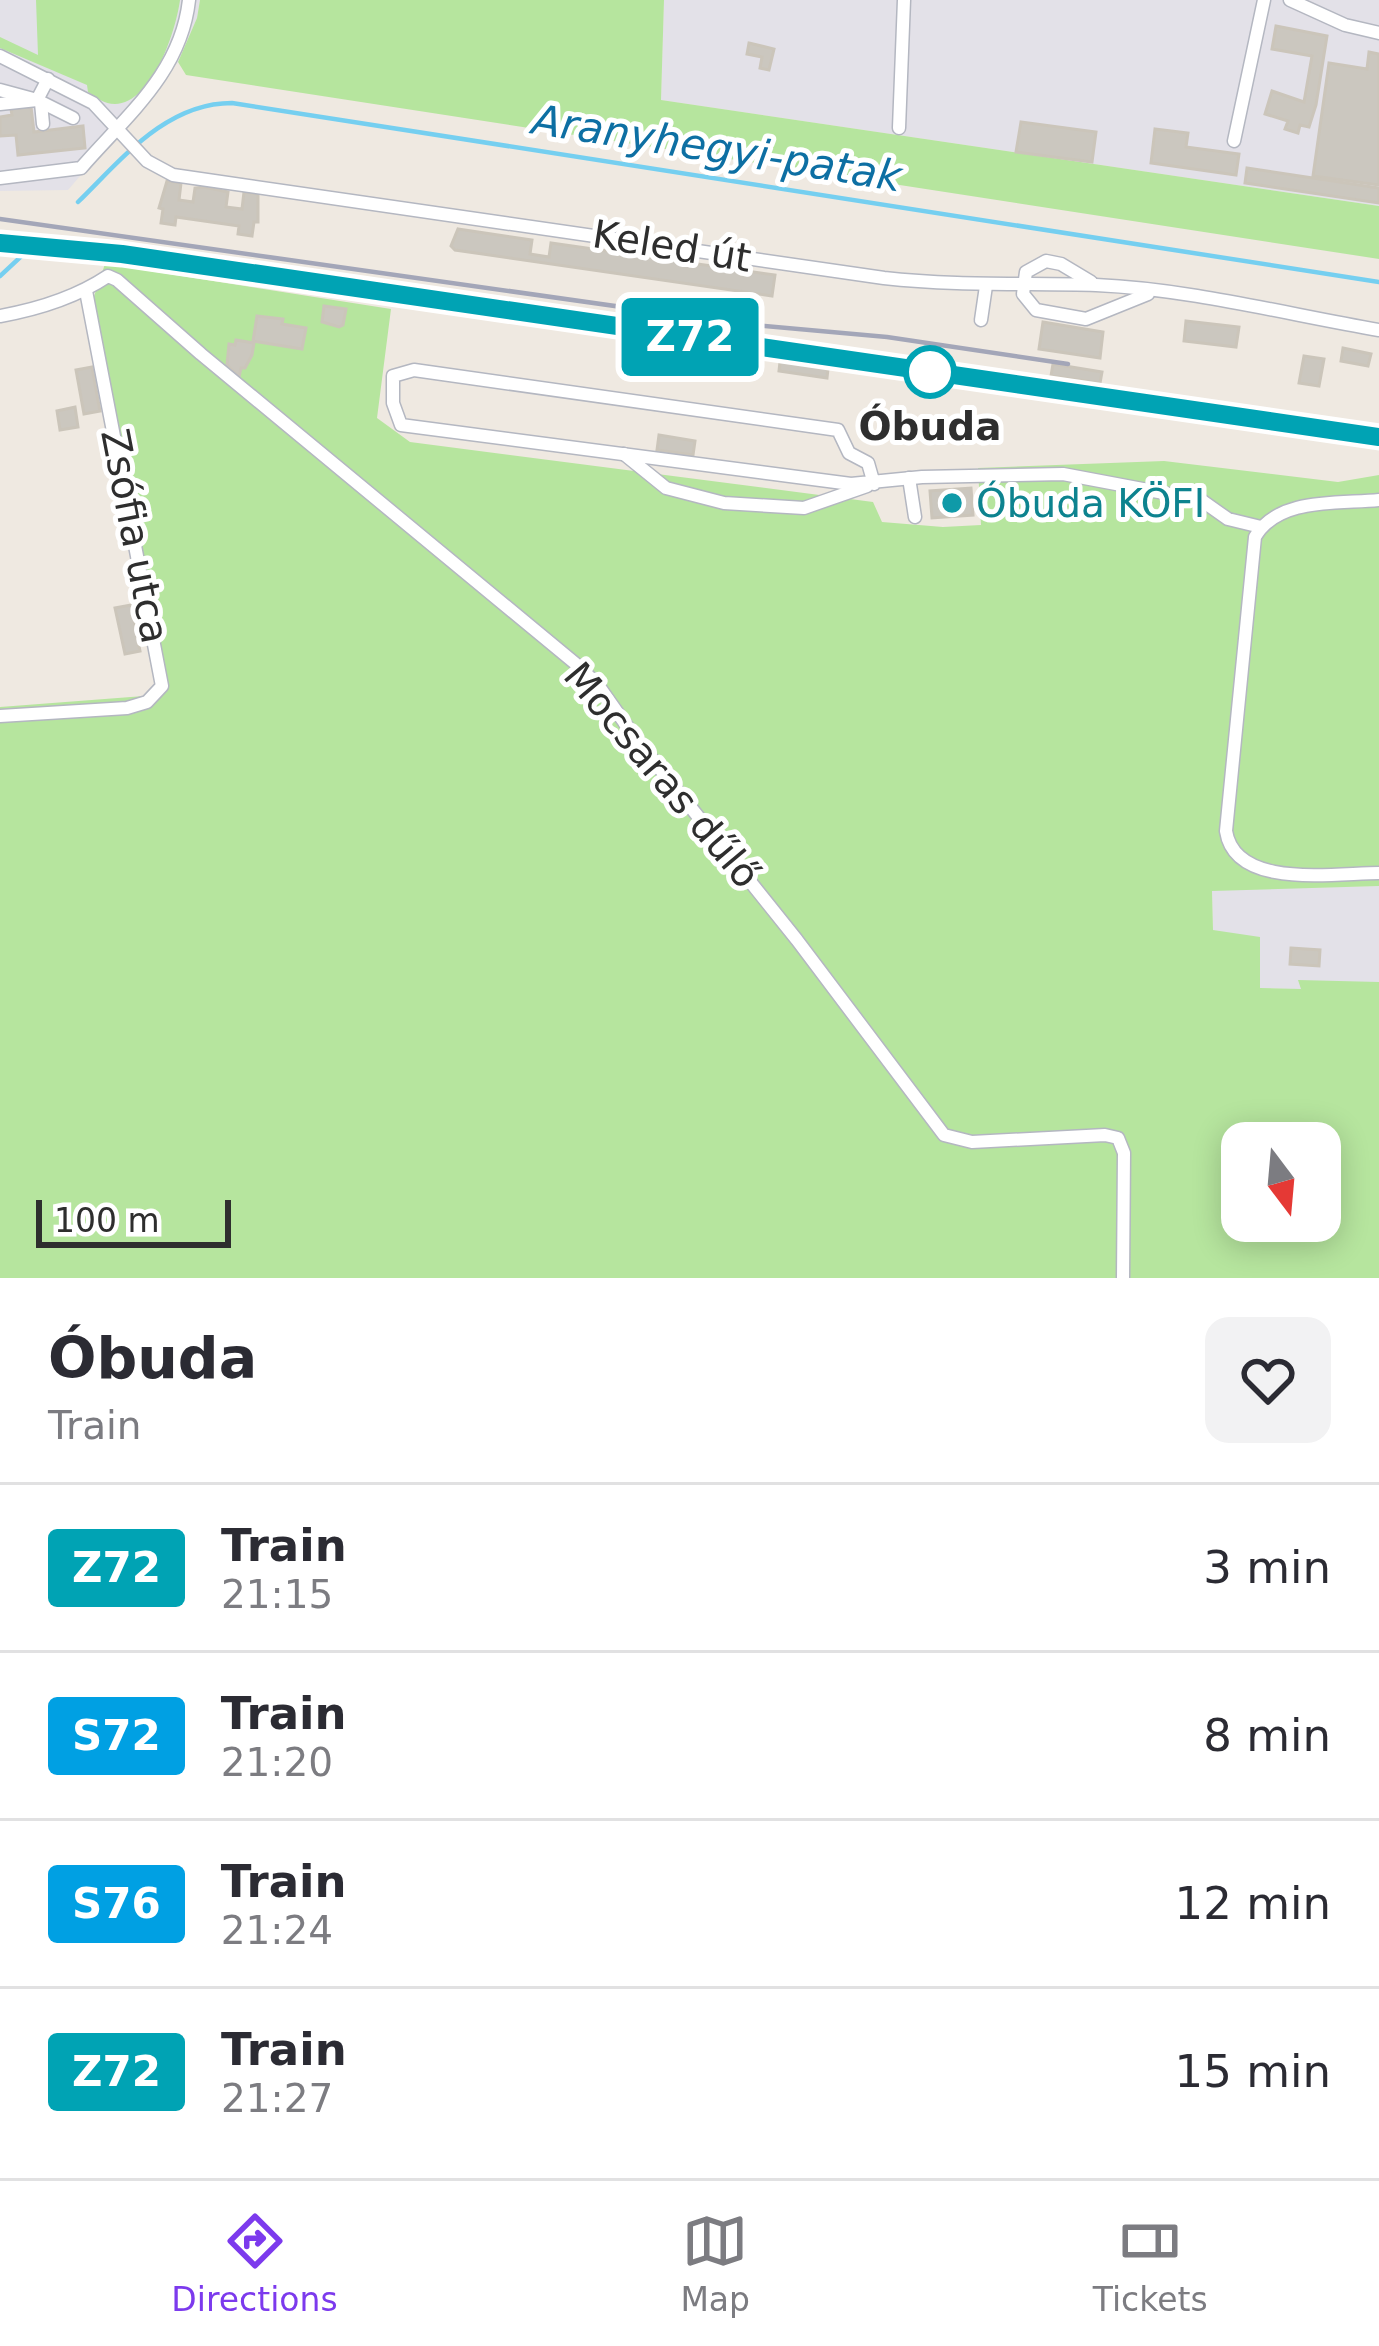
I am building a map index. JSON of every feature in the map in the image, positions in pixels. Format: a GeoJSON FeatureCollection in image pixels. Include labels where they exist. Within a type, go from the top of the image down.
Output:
{"type":"FeatureCollection","features":[{"type":"Feature","properties":{"kind":"street"},"geometry":{"type":"LineString","coordinates":[[0,178],[77,170],[121,134],[173,60],[189,0]]}},
{"type":"Feature","properties":{"kind":"street"},"geometry":{"type":"LineString","coordinates":[[899,128],[904,0]]}},
{"type":"Feature","properties":{"kind":"street"},"geometry":{"type":"LineString","coordinates":[[1234,141],[1264,0]]}},
{"type":"Feature","properties":{"kind":"street"},"geometry":{"type":"LineString","coordinates":[[1299,2],[1345,25],[1379,32]]}},
{"type":"Feature","properties":{"kind":"street","name":"Keled út"},"geometry":{"type":"LineString","coordinates":[[0,56],[93,103],[147,161],[167,173],[884,278],[1156,291],[1379,330]]}},
{"type":"Feature","properties":{"kind":"street"},"geometry":{"type":"LineString","coordinates":[[43,124],[39,101],[48,79]]}},
{"type":"Feature","properties":{"kind":"street"},"geometry":{"type":"LineString","coordinates":[[0,90],[39,101],[73,118]]}},
{"type":"Feature","properties":{"kind":"street"},"geometry":{"type":"LineString","coordinates":[[0,104],[39,101]]}},
{"type":"Feature","properties":{"kind":"street"},"geometry":{"type":"LineString","coordinates":[[1098,285],[1046,260],[1026,272],[1022,286],[1025,301],[1036,310],[1086,319],[1156,291]]}},
{"type":"Feature","properties":{"kind":"street","name":"Mocsaras dűlő"},"geometry":{"type":"LineString","coordinates":[[86,291],[108,276],[117,280],[598,685],[944,1135],[973,1142],[1118,1138],[1124,1153],[1123,1278]]}},
{"type":"Feature","properties":{"kind":"street"},"geometry":{"type":"LineString","coordinates":[[981,320],[986,286]]}},
{"type":"Feature","properties":{"kind":"street"},"geometry":{"type":"LineString","coordinates":[[0,316],[86,291]]}},
{"type":"Feature","properties":{"kind":"street","name":"Zsófia utca"},"geometry":{"type":"LineString","coordinates":[[0,716],[127,707],[147,702],[162,686],[86,291]]}},
{"type":"Feature","properties":{"kind":"street"},"geometry":{"type":"LineString","coordinates":[[414,370],[838,430],[848,453],[868,463],[874,484],[400,425],[393,403],[393,376],[414,370]]}},
{"type":"Feature","properties":{"kind":"street"},"geometry":{"type":"LineString","coordinates":[[623,453],[653,480],[682,495],[747,506],[804,508],[874,484],[909,478],[1063,474],[1201,500],[1228,519],[1261,526]]}},
{"type":"Feature","properties":{"kind":"street"},"geometry":{"type":"LineString","coordinates":[[909,478],[915,517]]}},
{"type":"Feature","properties":{"kind":"street"},"geometry":{"type":"LineString","coordinates":[[1379,500],[1302,507],[1273,517],[1255,537],[1227,838],[1236,854],[1268,872],[1379,874]]}},
{"type":"Feature","properties":{"kind":"shaded area"},"geometry":{"type":"Polygon","coordinates":[[[0,0],[200,0],[178,62],[68,190],[0,191],[0,0]]]}},
{"type":"Feature","properties":{"kind":"shaded area"},"geometry":{"type":"Polygon","coordinates":[[[664,0],[1379,0],[1379,206],[661,100],[664,0]]]}},
{"type":"Feature","properties":{"kind":"shaded area"},"geometry":{"type":"Polygon","coordinates":[[[1379,886],[1379,992],[1259,988],[1213,930],[1212,890],[1379,886]]]}},
{"type":"Feature","properties":{"kind":"green space"},"geometry":{"type":"Polygon","coordinates":[[[36,0],[180,0],[168,46],[151,79],[141,92],[115,104],[88,92],[87,85],[0,48],[0,37],[38,55],[36,0]]]}},
{"type":"Feature","properties":{"kind":"green space"},"geometry":{"type":"Polygon","coordinates":[[[200,0],[664,0],[661,100],[1379,206],[1379,259],[186,75],[178,62],[200,0]]]}},
{"type":"Feature","properties":{"kind":"green space"},"geometry":{"type":"Polygon","coordinates":[[[105,264],[391,309],[377,418],[410,442],[873,502],[882,522],[981,525],[978,468],[1164,461],[1338,482],[1379,475],[1379,886],[1212,891],[1213,930],[1260,937],[1260,988],[1301,989],[1298,980],[1379,982],[1379,1278],[0,1278],[0,707],[157,695],[90,308],[105,264]]]}},
{"type":"Feature","properties":{"kind":"building"},"geometry":{"type":"Polygon","coordinates":[[[1276,26],[1327,36],[1316,105],[1309,127],[1300,125],[1298,133],[1285,129],[1288,121],[1265,114],[1272,91],[1304,102],[1312,56],[1272,49],[1276,26]]]}},
{"type":"Feature","properties":{"kind":"building"},"geometry":{"type":"Polygon","coordinates":[[[749,43],[774,49],[769,70],[760,68],[762,57],[747,54],[749,43]]]}},
{"type":"Feature","properties":{"kind":"building"},"geometry":{"type":"Polygon","coordinates":[[[1369,52],[1379,54],[1379,185],[1313,176],[1329,63],[1367,69],[1369,52]]]}},
{"type":"Feature","properties":{"kind":"building"},"geometry":{"type":"Polygon","coordinates":[[[31,107],[34,132],[83,126],[85,148],[18,155],[16,135],[0,136],[0,117],[12,115],[11,109],[31,107]]]}},
{"type":"Feature","properties":{"kind":"building"},"geometry":{"type":"Polygon","coordinates":[[[1021,122],[1096,132],[1092,162],[1016,152],[1021,122]]]}},
{"type":"Feature","properties":{"kind":"building"},"geometry":{"type":"Polygon","coordinates":[[[1155,129],[1188,133],[1186,147],[1239,154],[1236,175],[1151,163],[1155,129]]]}},
{"type":"Feature","properties":{"kind":"building"},"geometry":{"type":"Polygon","coordinates":[[[1247,168],[1379,188],[1379,203],[1245,183],[1247,168]]]}},
{"type":"Feature","properties":{"kind":"building"},"geometry":{"type":"Polygon","coordinates":[[[167,181],[181,183],[179,200],[193,202],[195,188],[228,192],[226,207],[242,209],[244,192],[258,194],[258,222],[254,222],[252,236],[238,234],[239,226],[176,217],[175,225],[161,223],[163,209],[159,208],[167,181]]]}},
{"type":"Feature","properties":{"kind":"building"},"geometry":{"type":"Polygon","coordinates":[[[458,229],[532,240],[530,254],[549,257],[551,243],[775,275],[772,296],[455,250],[451,246],[458,229]]]}},
{"type":"Feature","properties":{"kind":"building"},"geometry":{"type":"Polygon","coordinates":[[[324,306],[346,309],[343,325],[322,322],[324,306]]]}},
{"type":"Feature","properties":{"kind":"building"},"geometry":{"type":"Polygon","coordinates":[[[257,316],[306,328],[302,349],[253,341],[257,316]]]}},
{"type":"Feature","properties":{"kind":"building"},"geometry":{"type":"Polygon","coordinates":[[[1186,321],[1239,327],[1236,347],[1184,341],[1186,321]]]}},
{"type":"Feature","properties":{"kind":"building"},"geometry":{"type":"Polygon","coordinates":[[[1043,322],[1103,332],[1100,358],[1039,349],[1043,322]]]}},
{"type":"Feature","properties":{"kind":"building"},"geometry":{"type":"Polygon","coordinates":[[[236,340],[254,343],[239,377],[227,365],[229,344],[235,345],[236,340]]]}},
{"type":"Feature","properties":{"kind":"building"},"geometry":{"type":"Polygon","coordinates":[[[1343,348],[1371,354],[1368,366],[1341,361],[1343,348]]]}},
{"type":"Feature","properties":{"kind":"building"},"geometry":{"type":"Polygon","coordinates":[[[781,353],[829,360],[827,378],[779,371],[781,353]]]}},
{"type":"Feature","properties":{"kind":"building"},"geometry":{"type":"Polygon","coordinates":[[[1304,356],[1324,359],[1319,386],[1299,383],[1304,356]]]}},
{"type":"Feature","properties":{"kind":"building"},"geometry":{"type":"Polygon","coordinates":[[[1053,364],[1102,372],[1100,383],[1051,376],[1053,364]]]}},
{"type":"Feature","properties":{"kind":"building"},"geometry":{"type":"Polygon","coordinates":[[[92,367],[100,411],[84,414],[76,370],[92,367]]]}},
{"type":"Feature","properties":{"kind":"building"},"geometry":{"type":"Polygon","coordinates":[[[75,407],[78,427],[60,430],[57,411],[75,407]]]}},
{"type":"Feature","properties":{"kind":"building"},"geometry":{"type":"Polygon","coordinates":[[[659,435],[695,441],[693,455],[657,450],[659,435]]]}},
{"type":"Feature","properties":{"kind":"building","name":"Óbuda KÖFI"},"geometry":{"type":"Polygon","coordinates":[[[971,488],[973,515],[932,518],[930,491],[971,488]]]}},
{"type":"Feature","properties":{"kind":"building"},"geometry":{"type":"Polygon","coordinates":[[[131,605],[140,651],[125,654],[115,608],[131,605]]]}},
{"type":"Feature","properties":{"kind":"building"},"geometry":{"type":"Polygon","coordinates":[[[1291,948],[1320,950],[1319,966],[1290,964],[1291,948]]]}},
{"type":"Feature","properties":{"kind":"waterway","name":"Aranyhegyi-patak"},"geometry":{"type":"LineString","coordinates":[[78,202],[166,123],[208,105],[232,103],[1379,282]]}},
{"type":"Feature","properties":{"kind":"waterway","name":"Aranyhegyi-patak"},"geometry":{"type":"LineString","coordinates":[[0,276],[28,250]]}},
{"type":"Feature","properties":{"kind":"railway"},"geometry":{"type":"LineString","coordinates":[[0,219],[742,324],[887,337],[1068,364]]}},
{"type":"Feature","properties":{"kind":"railway"},"geometry":{"type":"LineString","coordinates":[[0,243],[122,254],[1379,437]]}},
{"type":"Feature","properties":{"kind":"train","name":"Z72"},"geometry":{"type":"LineString","coordinates":[[0,243],[122,254],[1379,437]]}},
{"type":"Feature","properties":{"kind":"place","name":"Óbuda"},"geometry":{"type":"Point","coordinates":[930,372]}},
{"type":"Feature","properties":{"kind":"place","name":"Óbuda KÖFI"},"geometry":{"type":"Point","coordinates":[952,503]}}]}
